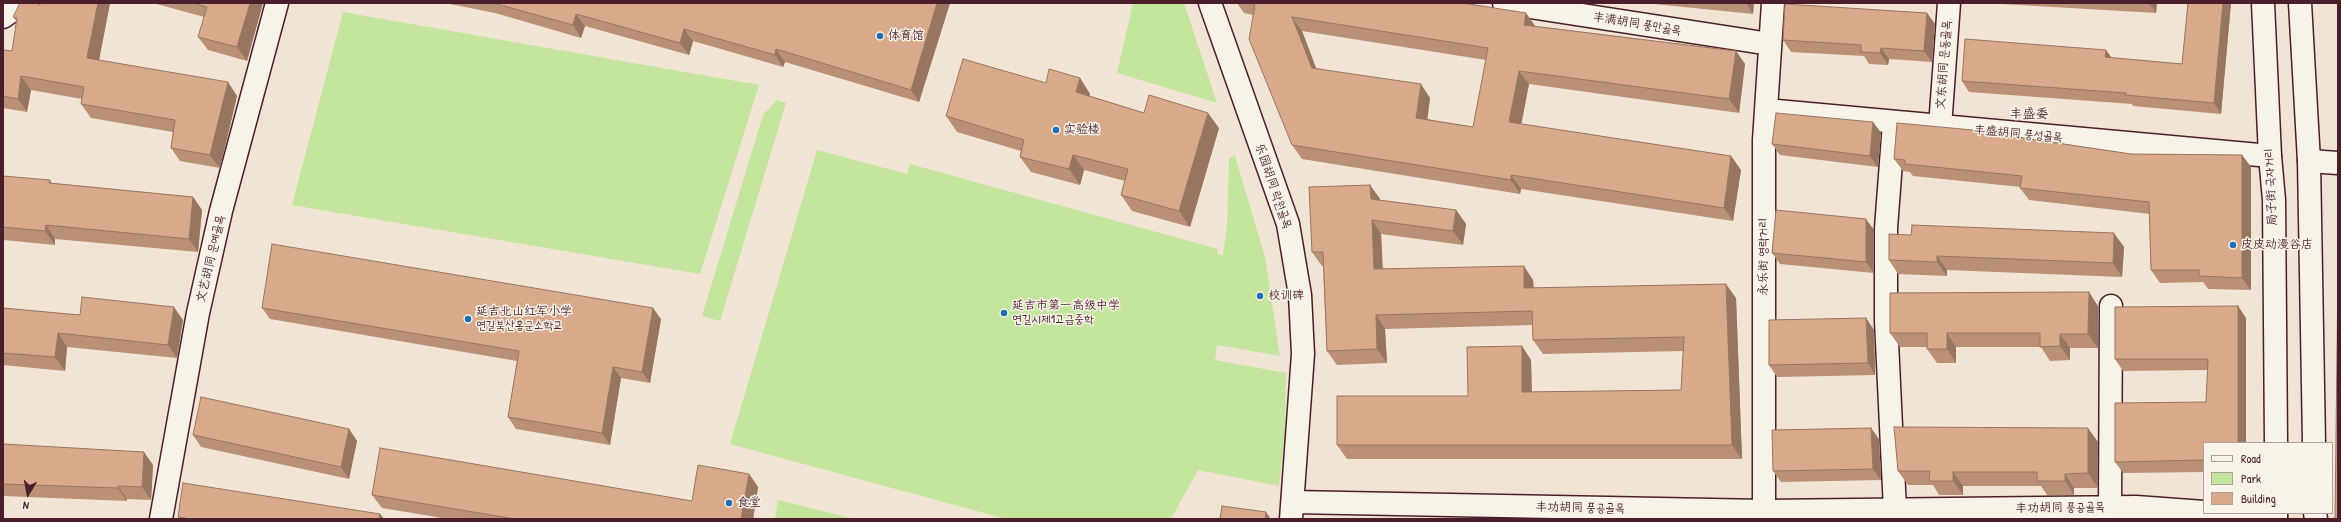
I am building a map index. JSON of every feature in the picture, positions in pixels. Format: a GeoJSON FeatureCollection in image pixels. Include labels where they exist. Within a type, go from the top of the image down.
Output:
{"type":"FeatureCollection","features":[{"type":"Feature","properties":{"kind":"street"},"geometry":{"type":"LineString","coordinates":[[3,16],[24,3]]}},
{"type":"Feature","properties":{"kind":"street","name":"文艺胡同 문예골목"},"geometry":{"type":"LineString","coordinates":[[161,519],[198,314],[221,211],[277,3]]}},
{"type":"Feature","properties":{"kind":"street","name":"乐园胡同 락원골목"},"geometry":{"type":"LineString","coordinates":[[1210,3],[1288,224],[1300,295],[1303,354],[1292,511]]}},
{"type":"Feature","properties":{"kind":"street","name":"丰满胡同 풍만골목"},"geometry":{"type":"LineString","coordinates":[[1504,3],[1770,44]]}},
{"type":"Feature","properties":{"kind":"street","name":"永乐街 영락거리"},"geometry":{"type":"LineString","coordinates":[[1764,511],[1764,140],[1772,3]]}},
{"type":"Feature","properties":{"kind":"street","name":"文东胡同 문동골목"},"geometry":{"type":"LineString","coordinates":[[1940,127],[1949,3]]}},
{"type":"Feature","properties":{"kind":"street","name":"局子街 국자거리"},"geometry":{"type":"LineString","coordinates":[[2263,3],[2270,156],[2274,200],[2276,442]]}},
{"type":"Feature","properties":{"kind":"street"},"geometry":{"type":"LineString","coordinates":[[2300,3],[2309,161],[2314,442]]}},
{"type":"Feature","properties":{"kind":"street","name":"丰盛胡同 풍성골목"},"geometry":{"type":"LineString","coordinates":[[1766,110],[2270,156]]}},
{"type":"Feature","properties":{"kind":"street"},"geometry":{"type":"LineString","coordinates":[[1894,122],[1886,228],[1886,313],[1895,510]]}},
{"type":"Feature","properties":{"kind":"street"},"geometry":{"type":"LineString","coordinates":[[2309,161],[2338,163]]}},
{"type":"Feature","properties":{"kind":"street"},"geometry":{"type":"LineString","coordinates":[[2110,507],[2111,306]]}},
{"type":"Feature","properties":{"kind":"street","name":"丰功胡同 풍공골목"},"geometry":{"type":"LineString","coordinates":[[1292,511],[1764,511],[2110,507],[2136,513],[2203,512]]}},
{"type":"Feature","properties":{"kind":"street"},"geometry":{"type":"LineString","coordinates":[[2237,514],[2276,516]]}},
{"type":"Feature","properties":{"kind":"green space"},"geometry":{"type":"Polygon","coordinates":[[[1133,3],[1184,3],[1217,103],[1117,73],[1133,3]]]}},
{"type":"Feature","properties":{"kind":"green space"},"geometry":{"type":"Polygon","coordinates":[[[343,12],[759,85],[700,274],[292,205],[343,12]]]}},
{"type":"Feature","properties":{"kind":"green space"},"geometry":{"type":"Polygon","coordinates":[[[777,100],[786,103],[720,321],[702,316],[763,115],[777,100]]]}},
{"type":"Feature","properties":{"kind":"green space"},"geometry":{"type":"Polygon","coordinates":[[[817,150],[907,174],[910,164],[1218,249],[1217,254],[1223,255],[1227,227],[1229,158],[1235,156],[1265,257],[1280,356],[1217,345],[1215,360],[1286,373],[1285,432],[1279,486],[1198,470],[1171,519],[1006,519],[730,444],[817,150]]]}},
{"type":"Feature","properties":{"kind":"green space"},"geometry":{"type":"Polygon","coordinates":[[[778,500],[855,519],[775,519],[778,500]]]}},
{"type":"Feature","properties":{"kind":"building"},"geometry":{"type":"Polygon","coordinates":[[[20,3],[36,3],[40,5],[40,3],[98,3],[87,58],[228,82],[210,155],[171,148],[175,120],[81,104],[84,87],[21,76],[18,99],[3,96],[3,50],[12,51],[17,18],[13,17],[20,3]]]}},
{"type":"Feature","properties":{"kind":"building"},"geometry":{"type":"Polygon","coordinates":[[[192,3],[250,3],[237,47],[198,37],[207,7],[192,3]]]}},
{"type":"Feature","properties":{"kind":"building"},"geometry":{"type":"Polygon","coordinates":[[[493,3],[937,3],[911,90],[776,49],[775,55],[684,29],[680,43],[576,14],[573,25],[493,3]]]}},
{"type":"Feature","properties":{"kind":"building"},"geometry":{"type":"Polygon","coordinates":[[[1249,3],[1463,3],[1526,13],[1524,25],[1736,51],[1729,99],[1519,71],[1509,122],[1731,156],[1724,208],[1511,175],[1511,180],[1292,145],[1249,39],[1255,5],[1249,3]],[[1292,17],[1312,68],[1421,84],[1416,118],[1473,127],[1488,48],[1292,17]]]}},
{"type":"Feature","properties":{"kind":"building"},"geometry":{"type":"Polygon","coordinates":[[[2188,3],[2223,3],[2214,103],[2125,95],[2126,93],[1962,81],[1965,39],[2106,50],[2105,57],[2182,64],[2188,3]]]}},
{"type":"Feature","properties":{"kind":"building"},"geometry":{"type":"Polygon","coordinates":[[[1785,4],[1927,13],[1924,51],[1881,48],[1880,53],[1861,52],[1861,45],[1783,40],[1785,4]]]}},
{"type":"Feature","properties":{"kind":"building"},"geometry":{"type":"Polygon","coordinates":[[[963,59],[1046,83],[1049,69],[1080,78],[1076,92],[1144,113],[1149,95],[1208,113],[1179,211],[1121,195],[1128,169],[1073,155],[1069,169],[1020,157],[1024,140],[946,116],[963,59]]]}},
{"type":"Feature","properties":{"kind":"building"},"geometry":{"type":"Polygon","coordinates":[[[1776,113],[1873,122],[1870,156],[1772,144],[1776,113]]]}},
{"type":"Feature","properties":{"kind":"building"},"geometry":{"type":"Polygon","coordinates":[[[1897,123],[2016,134],[2016,137],[2131,154],[2242,155],[2242,278],[2199,276],[2199,270],[2151,270],[2149,202],[2020,188],[2022,176],[1905,164],[1905,160],[1894,159],[1897,123]]]}},
{"type":"Feature","properties":{"kind":"building"},"geometry":{"type":"Polygon","coordinates":[[[3,176],[50,180],[49,183],[193,197],[189,239],[46,225],[45,231],[3,227],[3,176]]]}},
{"type":"Feature","properties":{"kind":"building"},"geometry":{"type":"Polygon","coordinates":[[[1370,185],[1371,199],[1456,210],[1453,231],[1372,220],[1374,269],[1524,266],[1524,288],[1726,284],[1732,445],[1337,445],[1337,396],[1468,396],[1467,347],[1522,346],[1522,392],[1681,390],[1684,337],[1533,340],[1532,311],[1376,315],[1377,349],[1327,351],[1323,252],[1312,252],[1309,187],[1370,185]]]}},
{"type":"Feature","properties":{"kind":"building"},"geometry":{"type":"Polygon","coordinates":[[[1776,210],[1866,219],[1866,262],[1772,253],[1776,210]]]}},
{"type":"Feature","properties":{"kind":"building"},"geometry":{"type":"Polygon","coordinates":[[[1912,225],[2114,233],[2113,263],[1937,256],[1937,262],[1889,260],[1889,234],[1911,235],[1912,225]]]}},
{"type":"Feature","properties":{"kind":"building"},"geometry":{"type":"Polygon","coordinates":[[[272,244],[653,308],[642,372],[613,367],[602,433],[508,417],[519,351],[262,308],[272,244]]]}},
{"type":"Feature","properties":{"kind":"building"},"geometry":{"type":"Polygon","coordinates":[[[2338,270],[2338,519],[2335,519],[2338,270]]]}},
{"type":"Feature","properties":{"kind":"building"},"geometry":{"type":"Polygon","coordinates":[[[2089,292],[2088,334],[2060,334],[2060,346],[2040,347],[2040,333],[1947,333],[1947,349],[1927,349],[1927,333],[1890,333],[1890,293],[2089,292]]]}},
{"type":"Feature","properties":{"kind":"building"},"geometry":{"type":"Polygon","coordinates":[[[82,297],[174,307],[168,345],[58,333],[55,357],[3,353],[3,308],[80,315],[82,297]]]}},
{"type":"Feature","properties":{"kind":"building"},"geometry":{"type":"Polygon","coordinates":[[[2238,306],[2238,442],[2203,442],[2203,460],[2115,462],[2115,403],[2206,402],[2208,359],[2115,359],[2115,307],[2238,306]]]}},
{"type":"Feature","properties":{"kind":"building"},"geometry":{"type":"Polygon","coordinates":[[[1866,318],[1868,363],[1769,365],[1769,320],[1866,318]]]}},
{"type":"Feature","properties":{"kind":"building"},"geometry":{"type":"Polygon","coordinates":[[[201,397],[349,429],[341,467],[193,435],[201,397]]]}},
{"type":"Feature","properties":{"kind":"building"},"geometry":{"type":"Polygon","coordinates":[[[1894,427],[2088,428],[2088,473],[2065,474],[2065,481],[2037,481],[2037,472],[1953,472],[1953,481],[1929,481],[1930,471],[1898,471],[1894,427]]]}},
{"type":"Feature","properties":{"kind":"building"},"geometry":{"type":"Polygon","coordinates":[[[1871,428],[1873,469],[1773,471],[1772,430],[1871,428]]]}},
{"type":"Feature","properties":{"kind":"building"},"geometry":{"type":"Polygon","coordinates":[[[3,444],[144,452],[142,487],[118,486],[118,488],[3,484],[3,444]]]}},
{"type":"Feature","properties":{"kind":"building"},"geometry":{"type":"Polygon","coordinates":[[[380,448],[692,501],[698,465],[749,474],[741,519],[515,519],[372,495],[380,448]]]}},
{"type":"Feature","properties":{"kind":"building"},"geometry":{"type":"Polygon","coordinates":[[[183,483],[380,514],[379,519],[186,519],[178,517],[183,483]]]}},
{"type":"Feature","properties":{"kind":"building"},"geometry":{"type":"Polygon","coordinates":[[[1222,506],[1266,512],[1265,519],[1220,519],[1222,506]]]}},
{"type":"Feature","properties":{"kind":"place","name":"体育馆"},"geometry":{"type":"Point","coordinates":[880,36]}},
{"type":"Feature","properties":{"kind":"place","name":"实验楼"},"geometry":{"type":"Point","coordinates":[1056,130]}},
{"type":"Feature","properties":{"kind":"place","name":"皮皮动漫谷店"},"geometry":{"type":"Point","coordinates":[2233,245]}},
{"type":"Feature","properties":{"kind":"place","name":"校训碑"},"geometry":{"type":"Point","coordinates":[1260,296]}},
{"type":"Feature","properties":{"kind":"place","name":"延吉市第一高级中学 연길시제1고급중학"},"geometry":{"type":"Point","coordinates":[1004,313]}},
{"type":"Feature","properties":{"kind":"place","name":"延吉北山红军小学 연길북산홍군소학교"},"geometry":{"type":"Point","coordinates":[468,319]}},
{"type":"Feature","properties":{"kind":"place","name":"食堂"},"geometry":{"type":"Point","coordinates":[729,503]}},
{"type":"Feature","properties":{"kind":"district","name":"丰盛委"},"geometry":{"type":"Point","coordinates":[2029,115]}}]}
